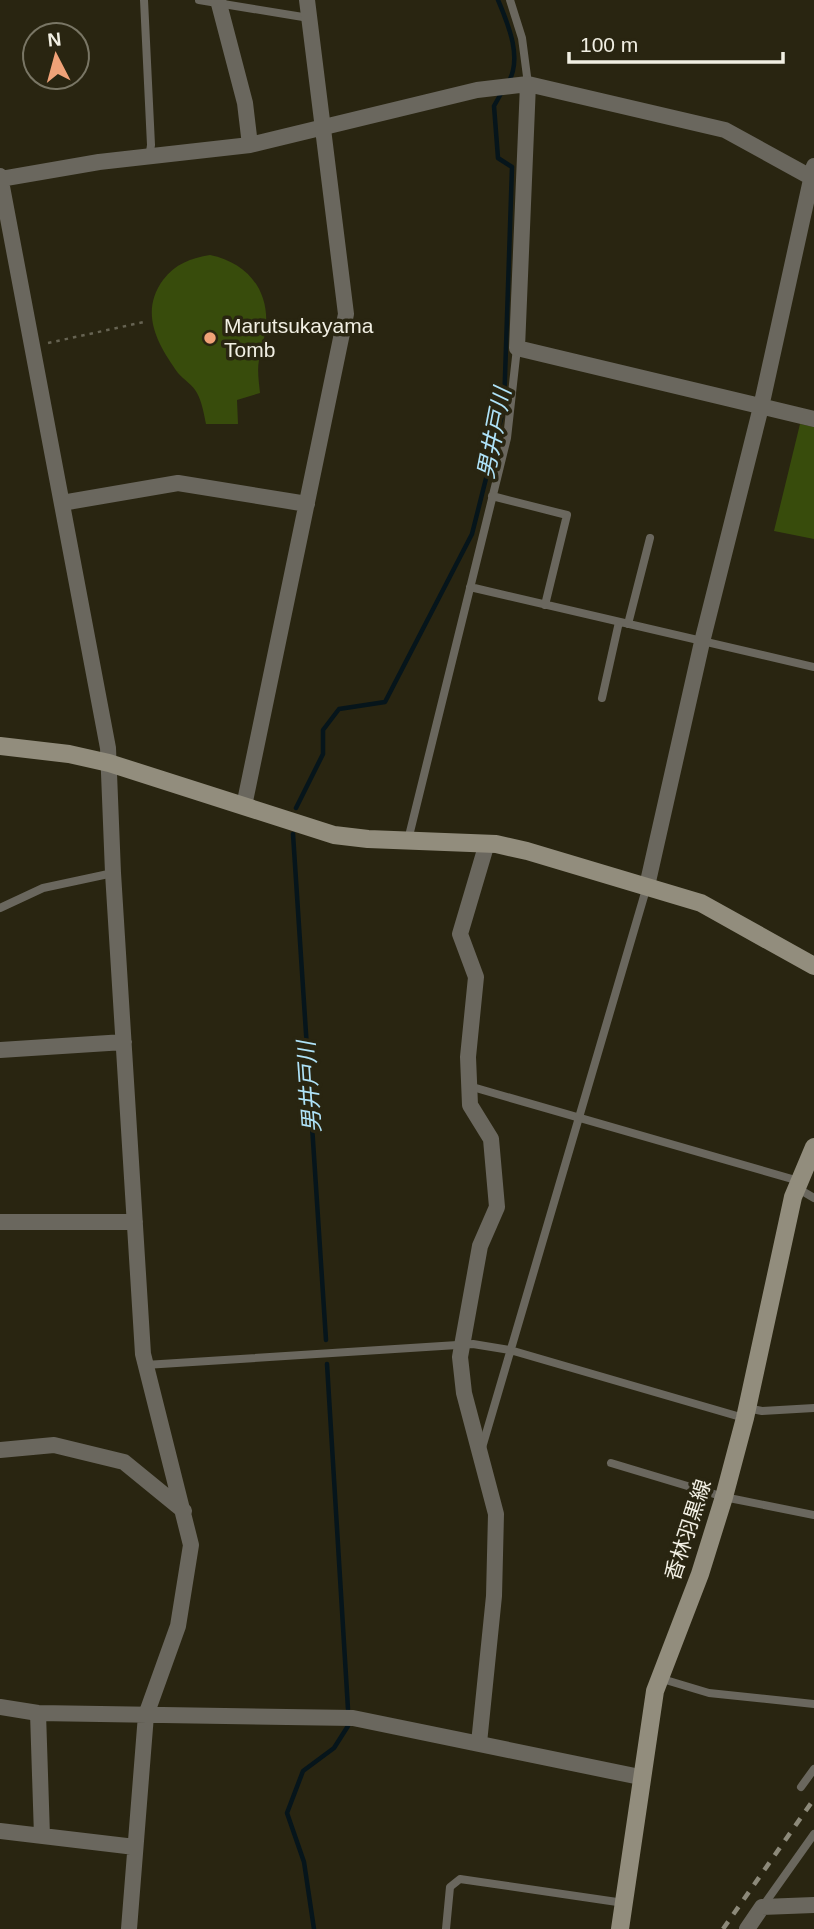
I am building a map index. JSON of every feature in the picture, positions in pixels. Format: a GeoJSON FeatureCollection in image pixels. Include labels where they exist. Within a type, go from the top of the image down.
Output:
{"type":"FeatureCollection","features":[{"type":"Feature","properties":{"kind":"street"},"geometry":{"type":"LineString","coordinates":[[244,806],[346,314],[307,0]]}},
{"type":"Feature","properties":{"kind":"street"},"geometry":{"type":"LineString","coordinates":[[219,1],[245,103],[250,145]]}},
{"type":"Feature","properties":{"kind":"street"},"geometry":{"type":"LineString","coordinates":[[528,84],[517,348],[814,418]]}},
{"type":"Feature","properties":{"kind":"street"},"geometry":{"type":"LineString","coordinates":[[129,1929],[146,1715],[178,1626],[191,1545],[145,1365],[113,873],[109,763],[0,178],[99,162],[250,145],[477,90],[528,84],[725,131],[813,175],[761,407],[702,642],[647,886]]}},
{"type":"Feature","properties":{"kind":"street"},"geometry":{"type":"LineString","coordinates":[[62,503],[178,483],[307,504]]}},
{"type":"Feature","properties":{"kind":"street"},"geometry":{"type":"LineString","coordinates":[[0,746],[69,754],[109,763],[334,835],[507,846],[647,886],[709,907],[814,966]]}},
{"type":"Feature","properties":{"kind":"street"},"geometry":{"type":"LineString","coordinates":[[479,1743],[494,1597],[496,1514],[464,1393],[461,1344],[480,1246],[497,1207],[491,1139],[470,1105],[468,1057],[476,977],[460,934],[487,843]]}},
{"type":"Feature","properties":{"kind":"street"},"geometry":{"type":"LineString","coordinates":[[0,1050],[124,1042]]}},
{"type":"Feature","properties":{"kind":"street","name":"香林羽黒線"},"geometry":{"type":"LineString","coordinates":[[620,1929],[640,1777],[659,1678],[699,1574],[724,1497],[798,1184],[814,1147]]}},
{"type":"Feature","properties":{"kind":"street"},"geometry":{"type":"LineString","coordinates":[[0,1222],[135,1222]]}},
{"type":"Feature","properties":{"kind":"street"},"geometry":{"type":"LineString","coordinates":[[0,1450],[54,1445],[124,1462],[184,1511]]}},
{"type":"Feature","properties":{"kind":"street"},"geometry":{"type":"LineString","coordinates":[[0,1707],[38,1713],[353,1718],[640,1777]]}},
{"type":"Feature","properties":{"kind":"street"},"geometry":{"type":"LineString","coordinates":[[38,1713],[42,1836]]}},
{"type":"Feature","properties":{"kind":"street"},"geometry":{"type":"LineString","coordinates":[[0,1831],[135,1847]]}},
{"type":"Feature","properties":{"kind":"street"},"geometry":{"type":"LineString","coordinates":[[747,1929],[762,1907],[814,1905]]}},
{"type":"Feature","properties":{"kind":"lane"},"geometry":{"type":"LineString","coordinates":[[145,0],[151,145],[149,158]]}},
{"type":"Feature","properties":{"kind":"lane"},"geometry":{"type":"LineString","coordinates":[[199,0],[219,1],[309,18]]}},
{"type":"Feature","properties":{"kind":"lane"},"geometry":{"type":"LineString","coordinates":[[510,0],[522,38],[528,84]]}},
{"type":"Feature","properties":{"kind":"lane"},"geometry":{"type":"LineString","coordinates":[[408,841],[492,496],[513,401],[517,348]]}},
{"type":"Feature","properties":{"kind":"lane"},"geometry":{"type":"LineString","coordinates":[[492,496],[566,515],[545,605]]}},
{"type":"Feature","properties":{"kind":"lane"},"geometry":{"type":"LineString","coordinates":[[602,698],[649,538]]}},
{"type":"Feature","properties":{"kind":"lane"},"geometry":{"type":"LineString","coordinates":[[470,587],[814,667]]}},
{"type":"Feature","properties":{"kind":"lane"},"geometry":{"type":"LineString","coordinates":[[0,908],[43,888],[113,873]]}},
{"type":"Feature","properties":{"kind":"lane"},"geometry":{"type":"LineString","coordinates":[[479,1453],[485,1446],[510,1350],[647,886]]}},
{"type":"Feature","properties":{"kind":"lane"},"geometry":{"type":"LineString","coordinates":[[469,1086],[798,1184],[814,1198]]}},
{"type":"Feature","properties":{"kind":"lane"},"geometry":{"type":"LineString","coordinates":[[145,1365],[461,1344],[510,1350],[746,1413],[814,1408]]}},
{"type":"Feature","properties":{"kind":"lane"},"geometry":{"type":"LineString","coordinates":[[611,1463],[724,1497],[814,1515]]}},
{"type":"Feature","properties":{"kind":"lane"},"geometry":{"type":"LineString","coordinates":[[659,1678],[709,1693],[814,1704]]}},
{"type":"Feature","properties":{"kind":"lane"},"geometry":{"type":"LineString","coordinates":[[801,1787],[814,1769]]}},
{"type":"Feature","properties":{"kind":"lane"},"geometry":{"type":"LineString","coordinates":[[762,1907],[814,1834]]}},
{"type":"Feature","properties":{"kind":"lane"},"geometry":{"type":"LineString","coordinates":[[446,1929],[450,1887],[460,1879],[624,1903]]}},
{"type":"Feature","properties":{"kind":"path"},"geometry":{"type":"LineString","coordinates":[[32,346],[144,322]]}},
{"type":"Feature","properties":{"kind":"green space","name":"Marutsukayama Tomb"},"geometry":{"type":"Polygon","coordinates":[[[210,255],[236,265],[246,273],[255,282],[265,305],[265,334],[258,368],[260,393],[237,400],[238,424],[206,424],[197,393],[178,373],[164,351],[152,317],[156,292],[168,274],[184,263],[210,255]]]}},
{"type":"Feature","properties":{"kind":"green space"},"geometry":{"type":"Polygon","coordinates":[[[800,424],[814,427],[814,539],[774,531],[800,424]]]}},
{"type":"Feature","properties":{"kind":"waterway","name":"男井戸川"},"geometry":{"type":"LineString","coordinates":[[498,0],[510,30],[514,52],[508,83]]}},
{"type":"Feature","properties":{"kind":"waterway","name":"男井戸川"},"geometry":{"type":"LineString","coordinates":[[296,808],[323,754],[323,730],[339,709],[385,702],[472,534],[504,407],[512,167],[498,158],[494,106],[503,90]]}},
{"type":"Feature","properties":{"kind":"waterway","name":"男井戸川"},"geometry":{"type":"LineString","coordinates":[[293,834],[326,1340]]}},
{"type":"Feature","properties":{"kind":"waterway","name":"男井戸川"},"geometry":{"type":"LineString","coordinates":[[327,1364],[348,1709]]}},
{"type":"Feature","properties":{"kind":"waterway","name":"男井戸川"},"geometry":{"type":"LineString","coordinates":[[314,1929],[304,1862],[287,1813],[303,1771],[334,1748],[348,1726]]}},
{"type":"Feature","properties":{"kind":"railway"},"geometry":{"type":"LineString","coordinates":[[723,1929],[814,1799]]}},
{"type":"Feature","properties":{"kind":"place","name":"Marutsukayama Tomb"},"geometry":{"type":"Point","coordinates":[210,338]}}]}
